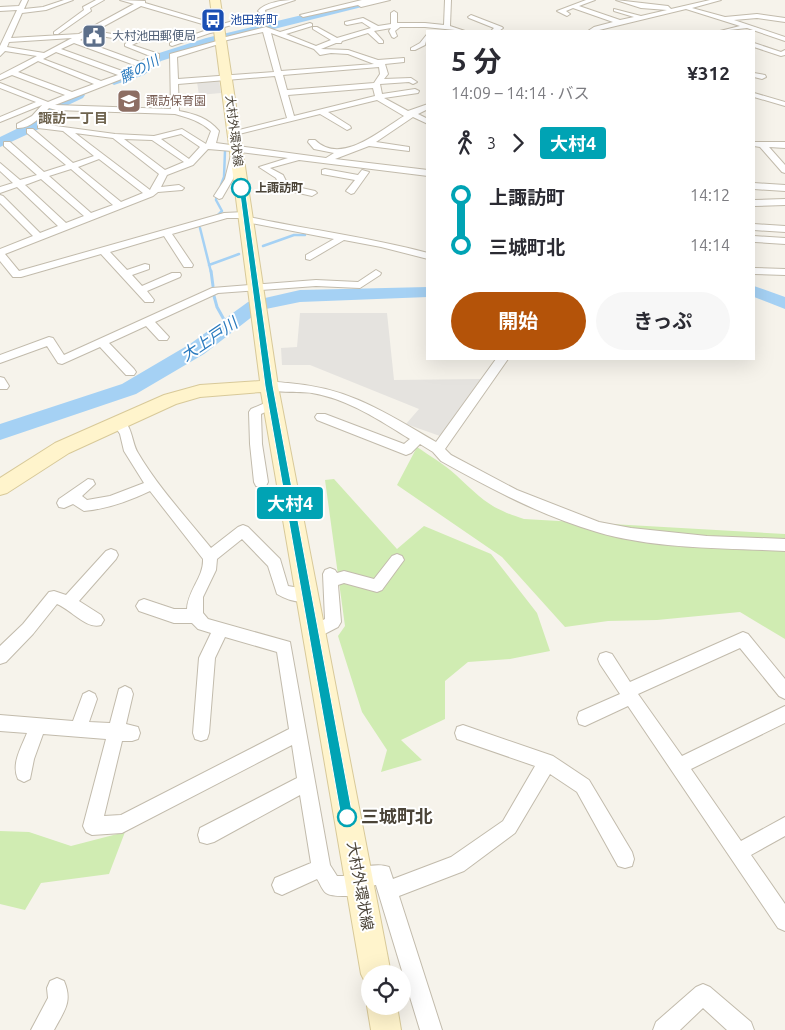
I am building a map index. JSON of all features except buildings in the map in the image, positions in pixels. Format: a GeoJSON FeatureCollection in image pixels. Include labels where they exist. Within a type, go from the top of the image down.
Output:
{"type":"FeatureCollection","features":[{"type":"Feature","properties":{"kind":"main road","name":"大村外環状線"},"geometry":{"type":"LineString","coordinates":[[215,0],[259,327],[270,395],[374,965]]}},
{"type":"Feature","properties":{"kind":"main road"},"geometry":{"type":"LineString","coordinates":[[0,488],[62,448],[170,399],[200,391],[270,395]]}},
{"type":"Feature","properties":{"kind":"main road"},"geometry":{"type":"LineString","coordinates":[[384,1015],[386,1030]]}},
{"type":"Feature","properties":{"kind":"street"},"geometry":{"type":"LineString","coordinates":[[5,42],[25,0]]}},
{"type":"Feature","properties":{"kind":"street"},"geometry":{"type":"LineString","coordinates":[[48,38],[89,10],[85,8],[101,0]]}},
{"type":"Feature","properties":{"kind":"street"},"geometry":{"type":"LineString","coordinates":[[123,0],[160,8],[220,35]]}},
{"type":"Feature","properties":{"kind":"street"},"geometry":{"type":"LineString","coordinates":[[0,78],[56,50],[146,0]]}},
{"type":"Feature","properties":{"kind":"street"},"geometry":{"type":"LineString","coordinates":[[175,112],[172,56],[220,35],[256,16],[264,14],[261,11],[263,9],[292,0]]}},
{"type":"Feature","properties":{"kind":"street"},"geometry":{"type":"LineString","coordinates":[[303,15],[370,0]]}},
{"type":"Feature","properties":{"kind":"street"},"geometry":{"type":"LineString","coordinates":[[331,12],[387,0]]}},
{"type":"Feature","properties":{"kind":"street"},"geometry":{"type":"LineString","coordinates":[[318,50],[373,29],[394,25],[448,29],[448,0]]}},
{"type":"Feature","properties":{"kind":"street"},"geometry":{"type":"LineString","coordinates":[[567,14],[560,11],[592,0]]}},
{"type":"Feature","properties":{"kind":"street"},"geometry":{"type":"LineString","coordinates":[[618,0],[641,6],[684,9],[725,18],[746,27],[785,39]]}},
{"type":"Feature","properties":{"kind":"street"},"geometry":{"type":"LineString","coordinates":[[595,30],[718,0]]}},
{"type":"Feature","properties":{"kind":"street"},"geometry":{"type":"LineString","coordinates":[[0,9],[44,9],[70,2]]}},
{"type":"Feature","properties":{"kind":"street"},"geometry":{"type":"LineString","coordinates":[[573,6],[621,23]]}},
{"type":"Feature","properties":{"kind":"street"},"geometry":{"type":"LineString","coordinates":[[616,10],[642,18]]}},
{"type":"Feature","properties":{"kind":"street"},"geometry":{"type":"LineString","coordinates":[[394,13],[392,31],[394,36]]}},
{"type":"Feature","properties":{"kind":"street"},"geometry":{"type":"LineString","coordinates":[[256,16],[264,27],[291,119]]}},
{"type":"Feature","properties":{"kind":"street"},"geometry":{"type":"LineString","coordinates":[[725,18],[757,16],[785,20]]}},
{"type":"Feature","properties":{"kind":"street"},"geometry":{"type":"LineString","coordinates":[[471,17],[500,28],[496,30]]}},
{"type":"Feature","properties":{"kind":"street"},"geometry":{"type":"LineString","coordinates":[[8,18],[17,18]]}},
{"type":"Feature","properties":{"kind":"street"},"geometry":{"type":"LineString","coordinates":[[347,23],[363,20],[373,29],[381,42]]}},
{"type":"Feature","properties":{"kind":"street"},"geometry":{"type":"LineString","coordinates":[[490,24],[502,20]]}},
{"type":"Feature","properties":{"kind":"street"},"geometry":{"type":"LineString","coordinates":[[176,41],[264,27],[318,50],[338,50],[359,56],[380,63],[384,69],[384,74],[377,84],[379,96],[387,104],[426,121]]}},
{"type":"Feature","properties":{"kind":"street"},"geometry":{"type":"LineString","coordinates":[[280,34],[313,27],[339,42]]}},
{"type":"Feature","properties":{"kind":"street"},"geometry":{"type":"LineString","coordinates":[[737,30],[746,27]]}},
{"type":"Feature","properties":{"kind":"street"},"geometry":{"type":"LineString","coordinates":[[0,29],[5,42]]}},
{"type":"Feature","properties":{"kind":"street"},"geometry":{"type":"LineString","coordinates":[[40,32],[56,33]]}},
{"type":"Feature","properties":{"kind":"street"},"geometry":{"type":"LineString","coordinates":[[89,32],[145,42]]}},
{"type":"Feature","properties":{"kind":"street"},"geometry":{"type":"LineString","coordinates":[[0,34],[5,42],[101,84]]}},
{"type":"Feature","properties":{"kind":"street"},"geometry":{"type":"LineString","coordinates":[[5,42],[81,36]]}},
{"type":"Feature","properties":{"kind":"street"},"geometry":{"type":"LineString","coordinates":[[755,37],[785,48]]}},
{"type":"Feature","properties":{"kind":"street"},"geometry":{"type":"LineString","coordinates":[[413,49],[423,44],[426,39]]}},
{"type":"Feature","properties":{"kind":"street"},"geometry":{"type":"LineString","coordinates":[[74,40],[141,64]]}},
{"type":"Feature","properties":{"kind":"street"},"geometry":{"type":"LineString","coordinates":[[0,120],[49,106],[138,69],[141,64],[156,56],[127,45],[134,40]]}},
{"type":"Feature","properties":{"kind":"street"},"geometry":{"type":"LineString","coordinates":[[755,45],[775,53],[781,54],[785,52]]}},
{"type":"Feature","properties":{"kind":"street"},"geometry":{"type":"LineString","coordinates":[[56,50],[123,74]]}},
{"type":"Feature","properties":{"kind":"street"},"geometry":{"type":"LineString","coordinates":[[318,50],[327,69]]}},
{"type":"Feature","properties":{"kind":"street"},"geometry":{"type":"LineString","coordinates":[[359,56],[367,51]]}},
{"type":"Feature","properties":{"kind":"street"},"geometry":{"type":"LineString","coordinates":[[174,82],[327,69],[401,60]]}},
{"type":"Feature","properties":{"kind":"street"},"geometry":{"type":"LineString","coordinates":[[12,72],[72,95]]}},
{"type":"Feature","properties":{"kind":"street"},"geometry":{"type":"LineString","coordinates":[[284,93],[411,80],[413,82]]}},
{"type":"Feature","properties":{"kind":"street"},"geometry":{"type":"LineString","coordinates":[[0,85],[49,106],[175,112],[196,116],[207,123],[215,131],[208,146],[190,163],[164,173],[152,192]]}},
{"type":"Feature","properties":{"kind":"street"},"geometry":{"type":"LineString","coordinates":[[234,134],[379,96],[415,91]]}},
{"type":"Feature","properties":{"kind":"street"},"geometry":{"type":"LineString","coordinates":[[755,93],[785,104]]}},
{"type":"Feature","properties":{"kind":"street"},"geometry":{"type":"LineString","coordinates":[[40,126],[49,106]]}},
{"type":"Feature","properties":{"kind":"street"},"geometry":{"type":"LineString","coordinates":[[20,126],[35,118],[49,106]]}},
{"type":"Feature","properties":{"kind":"street"},"geometry":{"type":"LineString","coordinates":[[329,159],[342,152],[368,143],[410,114],[426,107]]}},
{"type":"Feature","properties":{"kind":"street"},"geometry":{"type":"LineString","coordinates":[[383,114],[395,108]]}},
{"type":"Feature","properties":{"kind":"street"},"geometry":{"type":"LineString","coordinates":[[71,123],[83,109]]}},
{"type":"Feature","properties":{"kind":"street"},"geometry":{"type":"LineString","coordinates":[[322,112],[347,128]]}},
{"type":"Feature","properties":{"kind":"street"},"geometry":{"type":"LineString","coordinates":[[71,123],[101,156],[152,192]]}},
{"type":"Feature","properties":{"kind":"street"},"geometry":{"type":"LineString","coordinates":[[15,139],[40,126],[71,123],[115,136],[154,138],[182,131],[208,146],[236,150],[250,149],[426,173]]}},
{"type":"Feature","properties":{"kind":"street"},"geometry":{"type":"LineString","coordinates":[[115,136],[164,173]]}},
{"type":"Feature","properties":{"kind":"street"},"geometry":{"type":"LineString","coordinates":[[154,138],[190,163]]}},
{"type":"Feature","properties":{"kind":"street"},"geometry":{"type":"LineString","coordinates":[[15,139],[72,165],[119,205]]}},
{"type":"Feature","properties":{"kind":"street"},"geometry":{"type":"LineString","coordinates":[[15,139],[43,175],[90,217]]}},
{"type":"Feature","properties":{"kind":"street"},"geometry":{"type":"LineString","coordinates":[[312,142],[317,148],[342,152]]}},
{"type":"Feature","properties":{"kind":"street"},"geometry":{"type":"LineString","coordinates":[[368,143],[406,149]]}},
{"type":"Feature","properties":{"kind":"street"},"geometry":{"type":"LineString","coordinates":[[758,144],[785,145]]}},
{"type":"Feature","properties":{"kind":"street"},"geometry":{"type":"LineString","coordinates":[[758,144],[785,170]]}},
{"type":"Feature","properties":{"kind":"street"},"geometry":{"type":"LineString","coordinates":[[219,196],[229,179],[236,150]]}},
{"type":"Feature","properties":{"kind":"street"},"geometry":{"type":"LineString","coordinates":[[0,190],[101,156]]}},
{"type":"Feature","properties":{"kind":"street"},"geometry":{"type":"LineString","coordinates":[[304,157],[264,167],[280,177],[284,187],[312,193]]}},
{"type":"Feature","properties":{"kind":"street"},"geometry":{"type":"LineString","coordinates":[[351,192],[370,165]]}},
{"type":"Feature","properties":{"kind":"street"},"geometry":{"type":"LineString","coordinates":[[0,166],[64,227]]}},
{"type":"Feature","properties":{"kind":"street"},"geometry":{"type":"LineString","coordinates":[[325,172],[345,178],[360,178]]}},
{"type":"Feature","properties":{"kind":"street"},"geometry":{"type":"LineString","coordinates":[[755,186],[785,188]]}},
{"type":"Feature","properties":{"kind":"street"},"geometry":{"type":"LineString","coordinates":[[179,188],[152,192],[0,253],[17,276],[167,234],[227,215],[382,244],[426,255]]}},
{"type":"Feature","properties":{"kind":"street"},"geometry":{"type":"LineString","coordinates":[[0,198],[39,237]]}},
{"type":"Feature","properties":{"kind":"street"},"geometry":{"type":"LineString","coordinates":[[755,203],[785,202]]}},
{"type":"Feature","properties":{"kind":"street"},"geometry":{"type":"LineString","coordinates":[[755,227],[785,229]]}},
{"type":"Feature","properties":{"kind":"street"},"geometry":{"type":"LineString","coordinates":[[167,234],[188,265]]}},
{"type":"Feature","properties":{"kind":"street"},"geometry":{"type":"LineString","coordinates":[[310,257],[339,240],[342,236]]}},
{"type":"Feature","properties":{"kind":"street"},"geometry":{"type":"LineString","coordinates":[[755,238],[785,241]]}},
{"type":"Feature","properties":{"kind":"street"},"geometry":{"type":"LineString","coordinates":[[104,251],[149,300]]}},
{"type":"Feature","properties":{"kind":"street"},"geometry":{"type":"LineString","coordinates":[[126,274],[145,267]]}},
{"type":"Feature","properties":{"kind":"street"},"geometry":{"type":"LineString","coordinates":[[755,271],[785,272]]}},
{"type":"Feature","properties":{"kind":"street"},"geometry":{"type":"LineString","coordinates":[[0,359],[49,341],[62,360],[216,290],[255,289],[316,283],[360,285],[376,273]]}},
{"type":"Feature","properties":{"kind":"street"},"geometry":{"type":"LineString","coordinates":[[140,290],[176,275]]}},
{"type":"Feature","properties":{"kind":"street"},"geometry":{"type":"LineString","coordinates":[[148,321],[163,337]]}},
{"type":"Feature","properties":{"kind":"street"},"geometry":{"type":"LineString","coordinates":[[102,342],[130,372]]}},
{"type":"Feature","properties":{"kind":"street"},"geometry":{"type":"LineString","coordinates":[[438,449],[501,360]]}},
{"type":"Feature","properties":{"kind":"street"},"geometry":{"type":"LineString","coordinates":[[261,482],[256,444],[255,412],[270,395],[311,389],[337,395],[360,404],[438,449],[446,458],[512,494],[598,527],[632,534],[708,542],[785,545]]}},
{"type":"Feature","properties":{"kind":"street"},"geometry":{"type":"LineString","coordinates":[[321,417],[368,429],[406,450],[419,438]]}},
{"type":"Feature","properties":{"kind":"street"},"geometry":{"type":"LineString","coordinates":[[118,422],[126,433],[130,451],[152,485],[210,557],[212,564],[194,603],[195,616],[203,624],[220,630],[284,647],[305,783],[321,868],[332,886],[359,882],[382,874],[431,1030]]}},
{"type":"Feature","properties":{"kind":"street"},"geometry":{"type":"LineString","coordinates":[[88,484],[69,500],[84,506],[97,505],[118,500],[152,485]]}},
{"type":"Feature","properties":{"kind":"street"},"geometry":{"type":"LineString","coordinates":[[210,557],[242,531],[275,563],[282,590],[289,594],[306,595]]}},
{"type":"Feature","properties":{"kind":"street"},"geometry":{"type":"LineString","coordinates":[[68,602],[112,555]]}},
{"type":"Feature","properties":{"kind":"street"},"geometry":{"type":"LineString","coordinates":[[313,633],[333,622],[331,577],[344,577],[377,586],[397,560]]}},
{"type":"Feature","properties":{"kind":"street"},"geometry":{"type":"LineString","coordinates":[[0,657],[28,629],[54,597],[68,602],[96,620]]}},
{"type":"Feature","properties":{"kind":"street"},"geometry":{"type":"LineString","coordinates":[[144,606],[174,616],[195,616]]}},
{"type":"Feature","properties":{"kind":"street"},"geometry":{"type":"LineString","coordinates":[[201,733],[207,658],[220,630]]}},
{"type":"Feature","properties":{"kind":"street"},"geometry":{"type":"LineString","coordinates":[[585,718],[629,694],[743,639],[785,691]]}},
{"type":"Feature","properties":{"kind":"street"},"geometry":{"type":"LineString","coordinates":[[606,659],[785,921]]}},
{"type":"Feature","properties":{"kind":"street"},"geometry":{"type":"LineString","coordinates":[[125,694],[124,732],[92,826],[122,824],[298,733]]}},
{"type":"Feature","properties":{"kind":"street"},"geometry":{"type":"LineString","coordinates":[[78,729],[88,699]]}},
{"type":"Feature","properties":{"kind":"street"},"geometry":{"type":"LineString","coordinates":[[679,766],[785,714]]}},
{"type":"Feature","properties":{"kind":"street"},"geometry":{"type":"LineString","coordinates":[[0,723],[124,732]]}},
{"type":"Feature","properties":{"kind":"street"},"geometry":{"type":"LineString","coordinates":[[24,772],[25,759],[38,726]]}},
{"type":"Feature","properties":{"kind":"street"},"geometry":{"type":"LineString","coordinates":[[463,733],[547,762],[583,786],[625,859]]}},
{"type":"Feature","properties":{"kind":"street"},"geometry":{"type":"LineString","coordinates":[[387,891],[457,864],[509,827],[547,762]]}},
{"type":"Feature","properties":{"kind":"street"},"geometry":{"type":"LineString","coordinates":[[207,835],[305,783]]}},
{"type":"Feature","properties":{"kind":"street"},"geometry":{"type":"LineString","coordinates":[[739,852],[785,826]]}},
{"type":"Feature","properties":{"kind":"street"},"geometry":{"type":"LineString","coordinates":[[282,885],[321,868]]}},
{"type":"Feature","properties":{"kind":"street"},"geometry":{"type":"LineString","coordinates":[[42,1030],[59,999],[57,988]]}},
{"type":"Feature","properties":{"kind":"street"},"geometry":{"type":"LineString","coordinates":[[664,1030],[703,994],[743,1030]]}},
{"type":"Feature","properties":{"kind":"green space"},"geometry":{"type":"Polygon","coordinates":[[[417,447],[447,467],[494,507],[524,519],[785,534],[785,639],[740,612],[657,620],[608,621],[565,627],[502,557],[397,485],[417,447]]]}},
{"type":"Feature","properties":{"kind":"green space"},"geometry":{"type":"Polygon","coordinates":[[[334,479],[397,549],[424,526],[491,554],[537,613],[550,651],[510,659],[468,662],[445,681],[445,719],[401,740],[422,760],[381,772],[387,750],[362,712],[338,636],[345,626],[325,480],[334,479]]]}},
{"type":"Feature","properties":{"kind":"green space"},"geometry":{"type":"Polygon","coordinates":[[[0,831],[29,832],[71,846],[125,832],[109,874],[41,883],[25,910],[0,904],[0,831]]]}},
{"type":"Feature","properties":{"kind":"shaded area"},"geometry":{"type":"Polygon","coordinates":[[[219,80],[221,93],[199,95],[197,82],[219,80]]]}},
{"type":"Feature","properties":{"kind":"shaded area"},"geometry":{"type":"Polygon","coordinates":[[[300,313],[387,313],[394,380],[481,379],[440,436],[406,424],[419,409],[310,365],[282,365],[281,348],[297,347],[300,313]]]}},
{"type":"Feature","properties":{"kind":"waterway","name":"藤の川"},"geometry":{"type":"LineString","coordinates":[[114,81],[140,72],[157,58],[210,41],[378,0]]}},
{"type":"Feature","properties":{"kind":"waterway","name":"藤の川"},"geometry":{"type":"LineString","coordinates":[[0,143],[34,126],[46,110],[78,95]]}},
{"type":"Feature","properties":{"kind":"waterway"},"geometry":{"type":"LineString","coordinates":[[221,185],[224,177],[225,151]]}},
{"type":"Feature","properties":{"kind":"waterway"},"geometry":{"type":"LineString","coordinates":[[217,193],[216,200],[222,211],[217,216]]}},
{"type":"Feature","properties":{"kind":"waterway"},"geometry":{"type":"LineString","coordinates":[[200,228],[209,265]]}},
{"type":"Feature","properties":{"kind":"waterway"},"geometry":{"type":"LineString","coordinates":[[263,246],[294,235],[305,235]]}},
{"type":"Feature","properties":{"kind":"waterway"},"geometry":{"type":"LineString","coordinates":[[209,265],[239,254]]}},
{"type":"Feature","properties":{"kind":"waterway"},"geometry":{"type":"LineString","coordinates":[[209,265],[211,272]]}},
{"type":"Feature","properties":{"kind":"waterway"},"geometry":{"type":"LineString","coordinates":[[211,271],[213,286]]}},
{"type":"Feature","properties":{"kind":"waterway","name":"大上戸川"},"geometry":{"type":"LineString","coordinates":[[755,291],[785,303]]}},
{"type":"Feature","properties":{"kind":"waterway","name":"大上戸川"},"geometry":{"type":"LineString","coordinates":[[0,432],[129,389],[197,349],[255,306],[300,296],[426,292]]}},
{"type":"Feature","properties":{"kind":"waterway"},"geometry":{"type":"LineString","coordinates":[[214,296],[217,307],[227,325]]}},
{"type":"Feature","properties":{"kind":"bus line","name":"大村4"},"geometry":{"type":"LineString","coordinates":[[241,188],[250,244],[259,327],[347,817]]}},
{"type":"Feature","properties":{"kind":"place","name":"池田新町"},"geometry":{"type":"Point","coordinates":[213,20]}},
{"type":"Feature","properties":{"kind":"place","name":"大村池田郵便局"},"geometry":{"type":"Point","coordinates":[94,36]}},
{"type":"Feature","properties":{"kind":"place","name":"諏訪保育園"},"geometry":{"type":"Point","coordinates":[129,101]}},
{"type":"Feature","properties":{"kind":"place","name":"上諏訪町"},"geometry":{"type":"Point","coordinates":[241,188]}},
{"type":"Feature","properties":{"kind":"place","name":"三城町北"},"geometry":{"type":"Point","coordinates":[347,817]}},
{"type":"Feature","properties":{"kind":"district","name":"諏訪一丁目"},"geometry":{"type":"Point","coordinates":[73,118]}}]}
